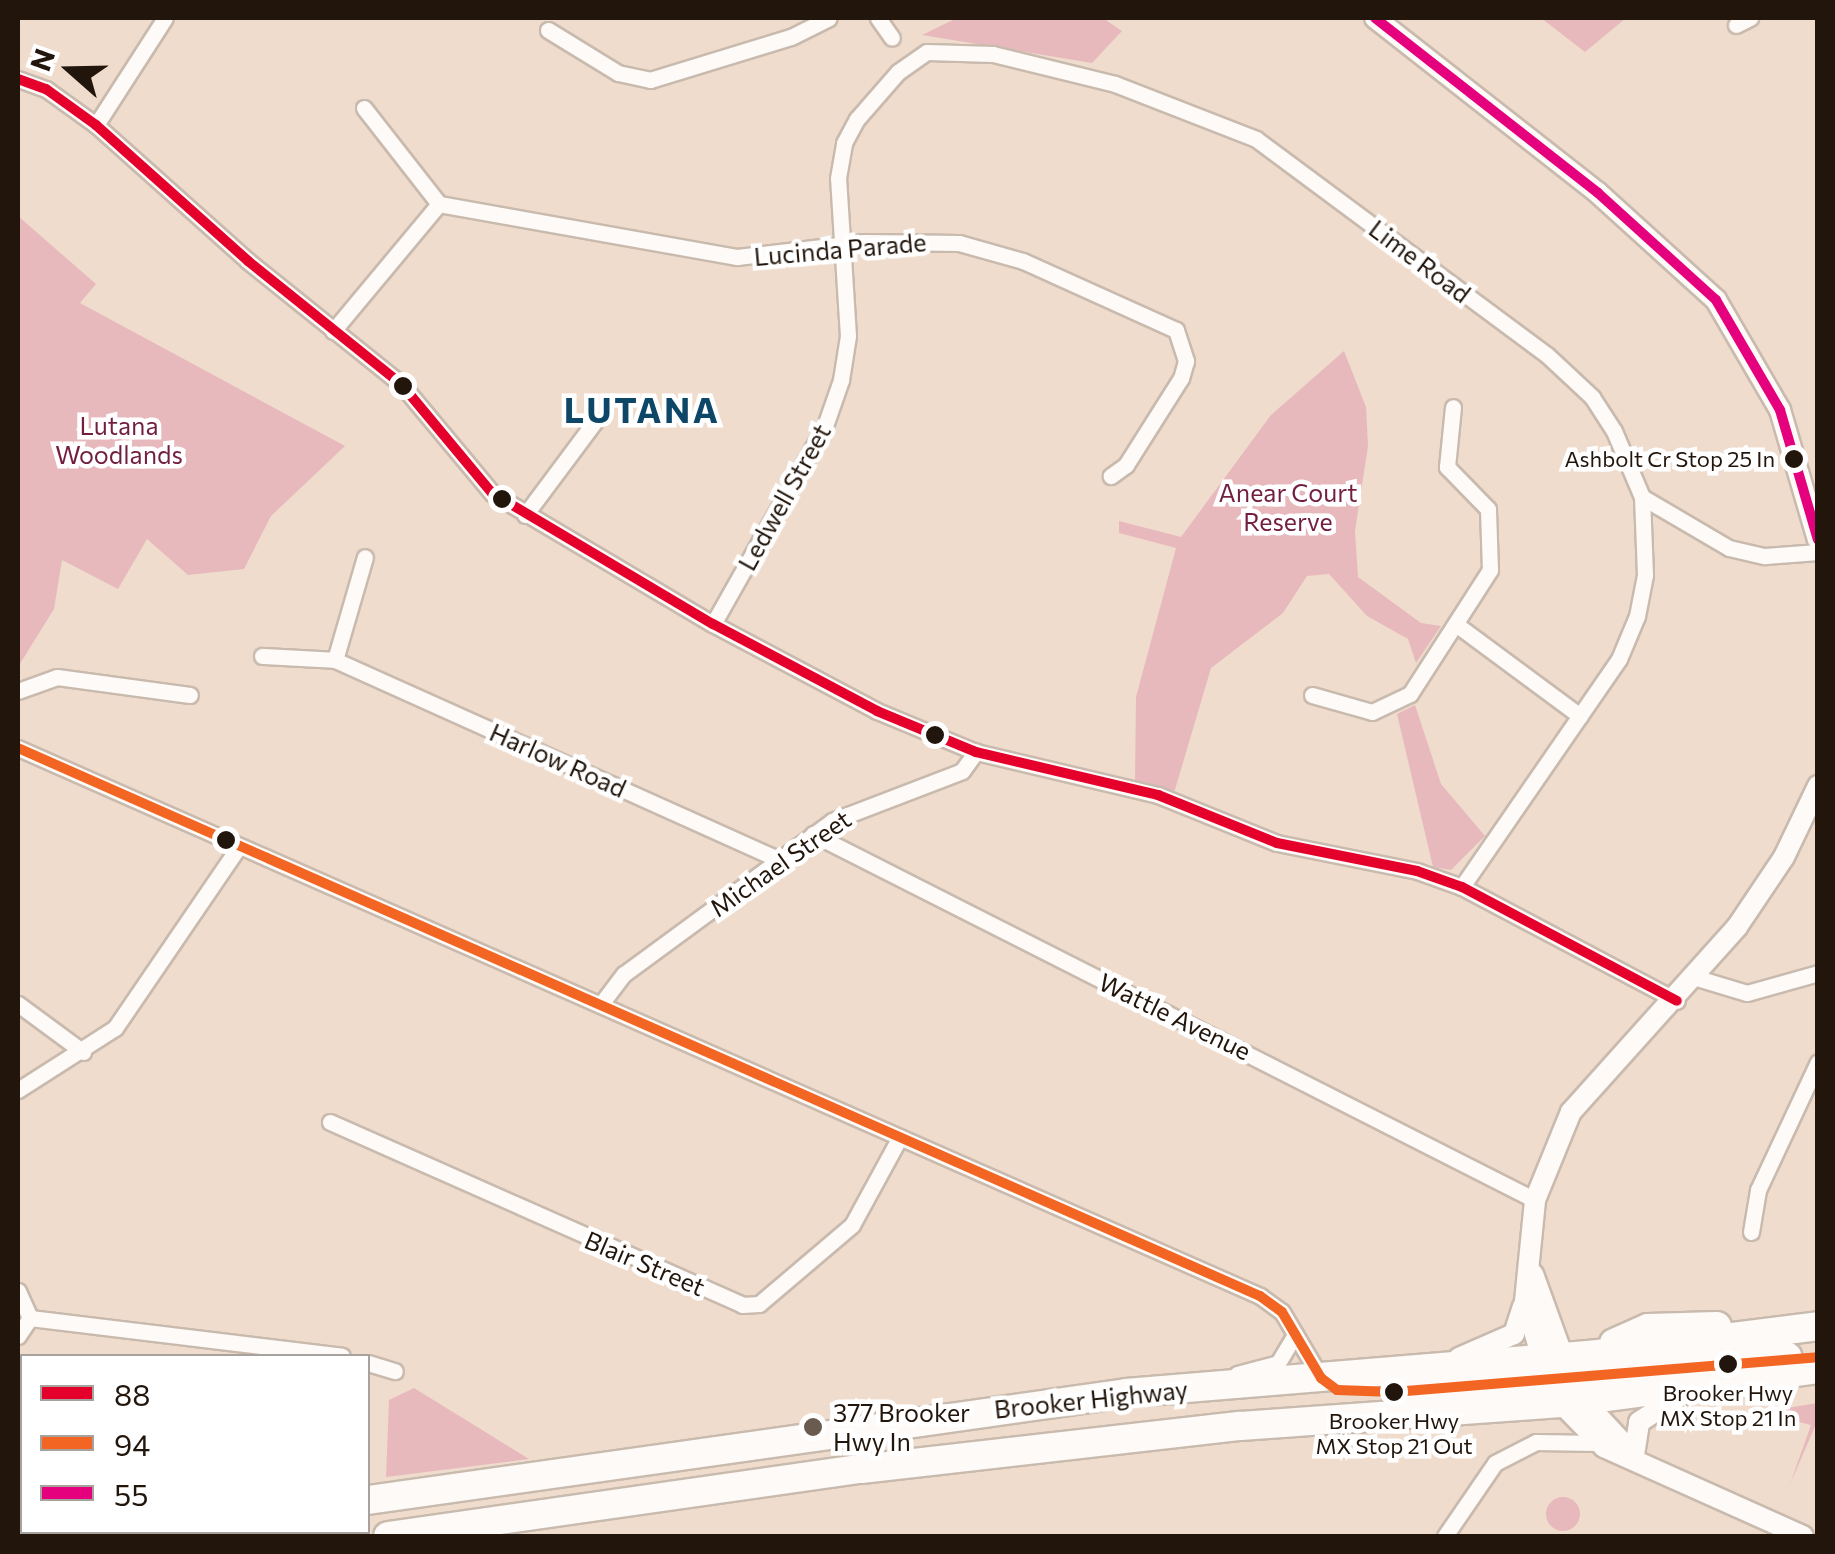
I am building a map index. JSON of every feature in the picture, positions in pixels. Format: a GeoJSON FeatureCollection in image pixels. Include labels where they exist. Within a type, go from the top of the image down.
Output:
{"type":"FeatureCollection","features":[{"type":"Feature","properties":{"kind":"highway"},"geometry":{"type":"LineString","coordinates":[[1566,1375],[1648,1328],[1787,1330],[1818,1326]]}},
{"type":"Feature","properties":{"kind":"highway"},"geometry":{"type":"LineString","coordinates":[[1321,1378],[1336,1390],[1363,1392],[1818,1357]]}},
{"type":"Feature","properties":{"kind":"highway","name":"Brooker Highway"},"geometry":{"type":"LineString","coordinates":[[370,1500],[834,1430],[1182,1389],[1413,1371],[1566,1375],[1693,1388],[1818,1368]]}},
{"type":"Feature","properties":{"kind":"highway","name":"Brooker Highway"},"geometry":{"type":"LineString","coordinates":[[388,1536],[861,1469],[1241,1426],[1566,1375]]}},
{"type":"Feature","properties":{"kind":"street"},"geometry":{"type":"LineString","coordinates":[[96,125],[165,18]]}},
{"type":"Feature","properties":{"kind":"street"},"geometry":{"type":"LineString","coordinates":[[548,30],[618,73],[650,80],[791,37],[828,18]]}},
{"type":"Feature","properties":{"kind":"street"},"geometry":{"type":"LineString","coordinates":[[878,18],[892,38]]}},
{"type":"Feature","properties":{"kind":"street"},"geometry":{"type":"LineString","coordinates":[[1374,18],[1625,215],[1716,300],[1780,410],[1818,540]]}},
{"type":"Feature","properties":{"kind":"street","name":"Lime Road"},"geometry":{"type":"LineString","coordinates":[[842,245],[844,143],[879,91],[911,61],[927,52],[960,50],[1077,70],[1256,139],[1547,355],[1592,397],[1642,497],[1645,575],[1637,616],[1620,659],[1462,888]]}},
{"type":"Feature","properties":{"kind":"street"},"geometry":{"type":"LineString","coordinates":[[18,79],[46,89],[96,125],[333,331],[419,400],[492,493],[713,624],[877,712],[976,752],[1158,795],[1277,844],[1416,872],[1462,888],[1676,1001]]}},
{"type":"Feature","properties":{"kind":"street"},"geometry":{"type":"LineString","coordinates":[[333,331],[439,204],[364,108]]}},
{"type":"Feature","properties":{"kind":"street","name":"Lucinda Parade"},"geometry":{"type":"LineString","coordinates":[[439,204],[738,258],[910,239],[987,248],[1176,330],[1186,362],[1181,378],[1126,465],[1111,476]]}},
{"type":"Feature","properties":{"kind":"street","name":"Ledwell Street"},"geometry":{"type":"LineString","coordinates":[[713,624],[825,426],[836,395],[848,336],[842,245]]}},
{"type":"Feature","properties":{"kind":"street"},"geometry":{"type":"LineString","coordinates":[[1312,695],[1372,712],[1390,707],[1410,694],[1490,570],[1494,539],[1488,509],[1447,467],[1453,408]]}},
{"type":"Feature","properties":{"kind":"street"},"geometry":{"type":"LineString","coordinates":[[525,514],[594,421]]}},
{"type":"Feature","properties":{"kind":"street"},"geometry":{"type":"LineString","coordinates":[[1642,497],[1729,548],[1765,556],[1818,552]]}},
{"type":"Feature","properties":{"kind":"street"},"geometry":{"type":"LineString","coordinates":[[335,660],[365,557]]}},
{"type":"Feature","properties":{"kind":"street"},"geometry":{"type":"LineString","coordinates":[[1457,626],[1580,716]]}},
{"type":"Feature","properties":{"kind":"street","name":"Harlow Road"},"geometry":{"type":"LineString","coordinates":[[262,656],[335,660],[780,860]]}},
{"type":"Feature","properties":{"kind":"street"},"geometry":{"type":"LineString","coordinates":[[18,690],[57,677],[190,695]]}},
{"type":"Feature","properties":{"kind":"street"},"geometry":{"type":"LineString","coordinates":[[18,748],[1260,1296],[1282,1312],[1321,1378]]}},
{"type":"Feature","properties":{"kind":"street","name":"Michael Street"},"geometry":{"type":"LineString","coordinates":[[601,1004],[624,974],[813,834],[853,811],[962,770],[976,752]]}},
{"type":"Feature","properties":{"kind":"street"},"geometry":{"type":"LineString","coordinates":[[1413,1371],[1509,1338],[1519,1328],[1536,1200],[1570,1112],[1697,978],[1784,857],[1818,786]]}},
{"type":"Feature","properties":{"kind":"street","name":"Wattle Avenue"},"geometry":{"type":"LineString","coordinates":[[813,834],[1536,1200]]}},
{"type":"Feature","properties":{"kind":"street"},"geometry":{"type":"LineString","coordinates":[[18,1090],[116,1028],[239,846]]}},
{"type":"Feature","properties":{"kind":"street"},"geometry":{"type":"LineString","coordinates":[[1697,978],[1747,994],[1818,973]]}},
{"type":"Feature","properties":{"kind":"street"},"geometry":{"type":"LineString","coordinates":[[18,1004],[83,1052]]}},
{"type":"Feature","properties":{"kind":"street"},"geometry":{"type":"LineString","coordinates":[[1751,1232],[1758,1190],[1818,1062]]}},
{"type":"Feature","properties":{"kind":"street","name":"Blair Street"},"geometry":{"type":"LineString","coordinates":[[330,1122],[742,1305],[759,1304],[852,1225],[900,1137]]}},
{"type":"Feature","properties":{"kind":"street"},"geometry":{"type":"LineString","coordinates":[[1529,1258],[1566,1375],[1641,1460]]}},
{"type":"Feature","properties":{"kind":"street"},"geometry":{"type":"LineString","coordinates":[[18,1291],[30,1318]]}},
{"type":"Feature","properties":{"kind":"street"},"geometry":{"type":"LineString","coordinates":[[1525,1294],[1597,1443]]}},
{"type":"Feature","properties":{"kind":"street"},"geometry":{"type":"LineString","coordinates":[[18,1336],[30,1318]]}},
{"type":"Feature","properties":{"kind":"street"},"geometry":{"type":"LineString","coordinates":[[30,1318],[326,1354]]}},
{"type":"Feature","properties":{"kind":"street"},"geometry":{"type":"LineString","coordinates":[[1182,1389],[1278,1363],[1295,1334]]}},
{"type":"Feature","properties":{"kind":"street"},"geometry":{"type":"LineString","coordinates":[[370,1364],[395,1371]]}},
{"type":"Feature","properties":{"kind":"street"},"geometry":{"type":"LineString","coordinates":[[1641,1460],[1639,1422],[1693,1388]]}},
{"type":"Feature","properties":{"kind":"street"},"geometry":{"type":"LineString","coordinates":[[1446,1536],[1495,1463],[1535,1442],[1597,1443],[1641,1460],[1796,1535]]}},
{"type":"Feature","properties":{"kind":"green space"},"geometry":{"type":"Polygon","coordinates":[[[957,18],[1103,18],[1122,31],[1092,63],[922,35],[957,18]]]}},
{"type":"Feature","properties":{"kind":"green space"},"geometry":{"type":"Polygon","coordinates":[[[1541,18],[1626,18],[1585,52],[1541,18]]]}},
{"type":"Feature","properties":{"kind":"green space","name":"Lutana Woodlands"},"geometry":{"type":"Polygon","coordinates":[[[18,216],[96,284],[80,303],[345,446],[271,516],[244,569],[188,575],[147,539],[118,589],[62,560],[54,609],[18,667],[18,216]]]}},
{"type":"Feature","properties":{"kind":"green space","name":"Anear Court Reserve"},"geometry":{"type":"Polygon","coordinates":[[[1344,351],[1366,407],[1368,446],[1355,531],[1358,577],[1421,623],[1441,626],[1416,663],[1408,639],[1367,616],[1329,574],[1307,576],[1283,613],[1211,668],[1174,793],[1135,780],[1136,697],[1176,548],[1119,533],[1119,521],[1181,537],[1271,415],[1344,351]]]}},
{"type":"Feature","properties":{"kind":"green space"},"geometry":{"type":"Polygon","coordinates":[[[1415,705],[1441,784],[1485,836],[1451,870],[1433,867],[1397,714],[1415,705]]]}},
{"type":"Feature","properties":{"kind":"green space"},"geometry":{"type":"Polygon","coordinates":[[[414,1388],[529,1459],[386,1477],[389,1400],[414,1388]]]}},
{"type":"Feature","properties":{"kind":"green space"},"geometry":{"type":"Polygon","coordinates":[[[1817,1403],[1817,1422],[1790,1484],[1811,1425],[1783,1418],[1787,1408],[1817,1403]]]}},
{"type":"Feature","properties":{"kind":"green space"},"geometry":{"type":"Polygon","coordinates":[[[1563,1497],[1575,1502],[1580,1514],[1575,1526],[1563,1531],[1551,1526],[1546,1514],[1551,1502],[1563,1497]]]}},
{"type":"Feature","properties":{"kind":"transit line","name":"55"},"geometry":{"type":"LineString","coordinates":[[1375,18],[1598,193],[1716,300],[1780,410],[1818,540]]}},
{"type":"Feature","properties":{"kind":"transit line","name":"88"},"geometry":{"type":"LineString","coordinates":[[18,79],[46,89],[96,125],[248,261],[402,385],[492,493],[713,624],[877,711],[976,752],[1158,795],[1277,843],[1417,871],[1462,887],[1677,1001]]}},
{"type":"Feature","properties":{"kind":"transit line","name":"94"},"geometry":{"type":"LineString","coordinates":[[18,748],[1260,1296],[1282,1312],[1321,1378],[1337,1390],[1394,1392],[1818,1357]]}},
{"type":"Feature","properties":{"kind":"place","name":"Ashbolt Cr Stop 25 In"},"geometry":{"type":"Point","coordinates":[1794,459]}},
{"type":"Feature","properties":{"kind":"place","name":"Brooker Hwy MX Stop 21 In"},"geometry":{"type":"Point","coordinates":[1728,1364]}},
{"type":"Feature","properties":{"kind":"place","name":"Brooker Hwy MX Stop 21 Out"},"geometry":{"type":"Point","coordinates":[1394,1392]}},
{"type":"Feature","properties":{"kind":"place","name":"377 Brooker Hwy In"},"geometry":{"type":"Point","coordinates":[813,1427]}},
{"type":"Feature","properties":{"kind":"district","name":"LUTANA"},"geometry":{"type":"Point","coordinates":[642,409]}}]}
